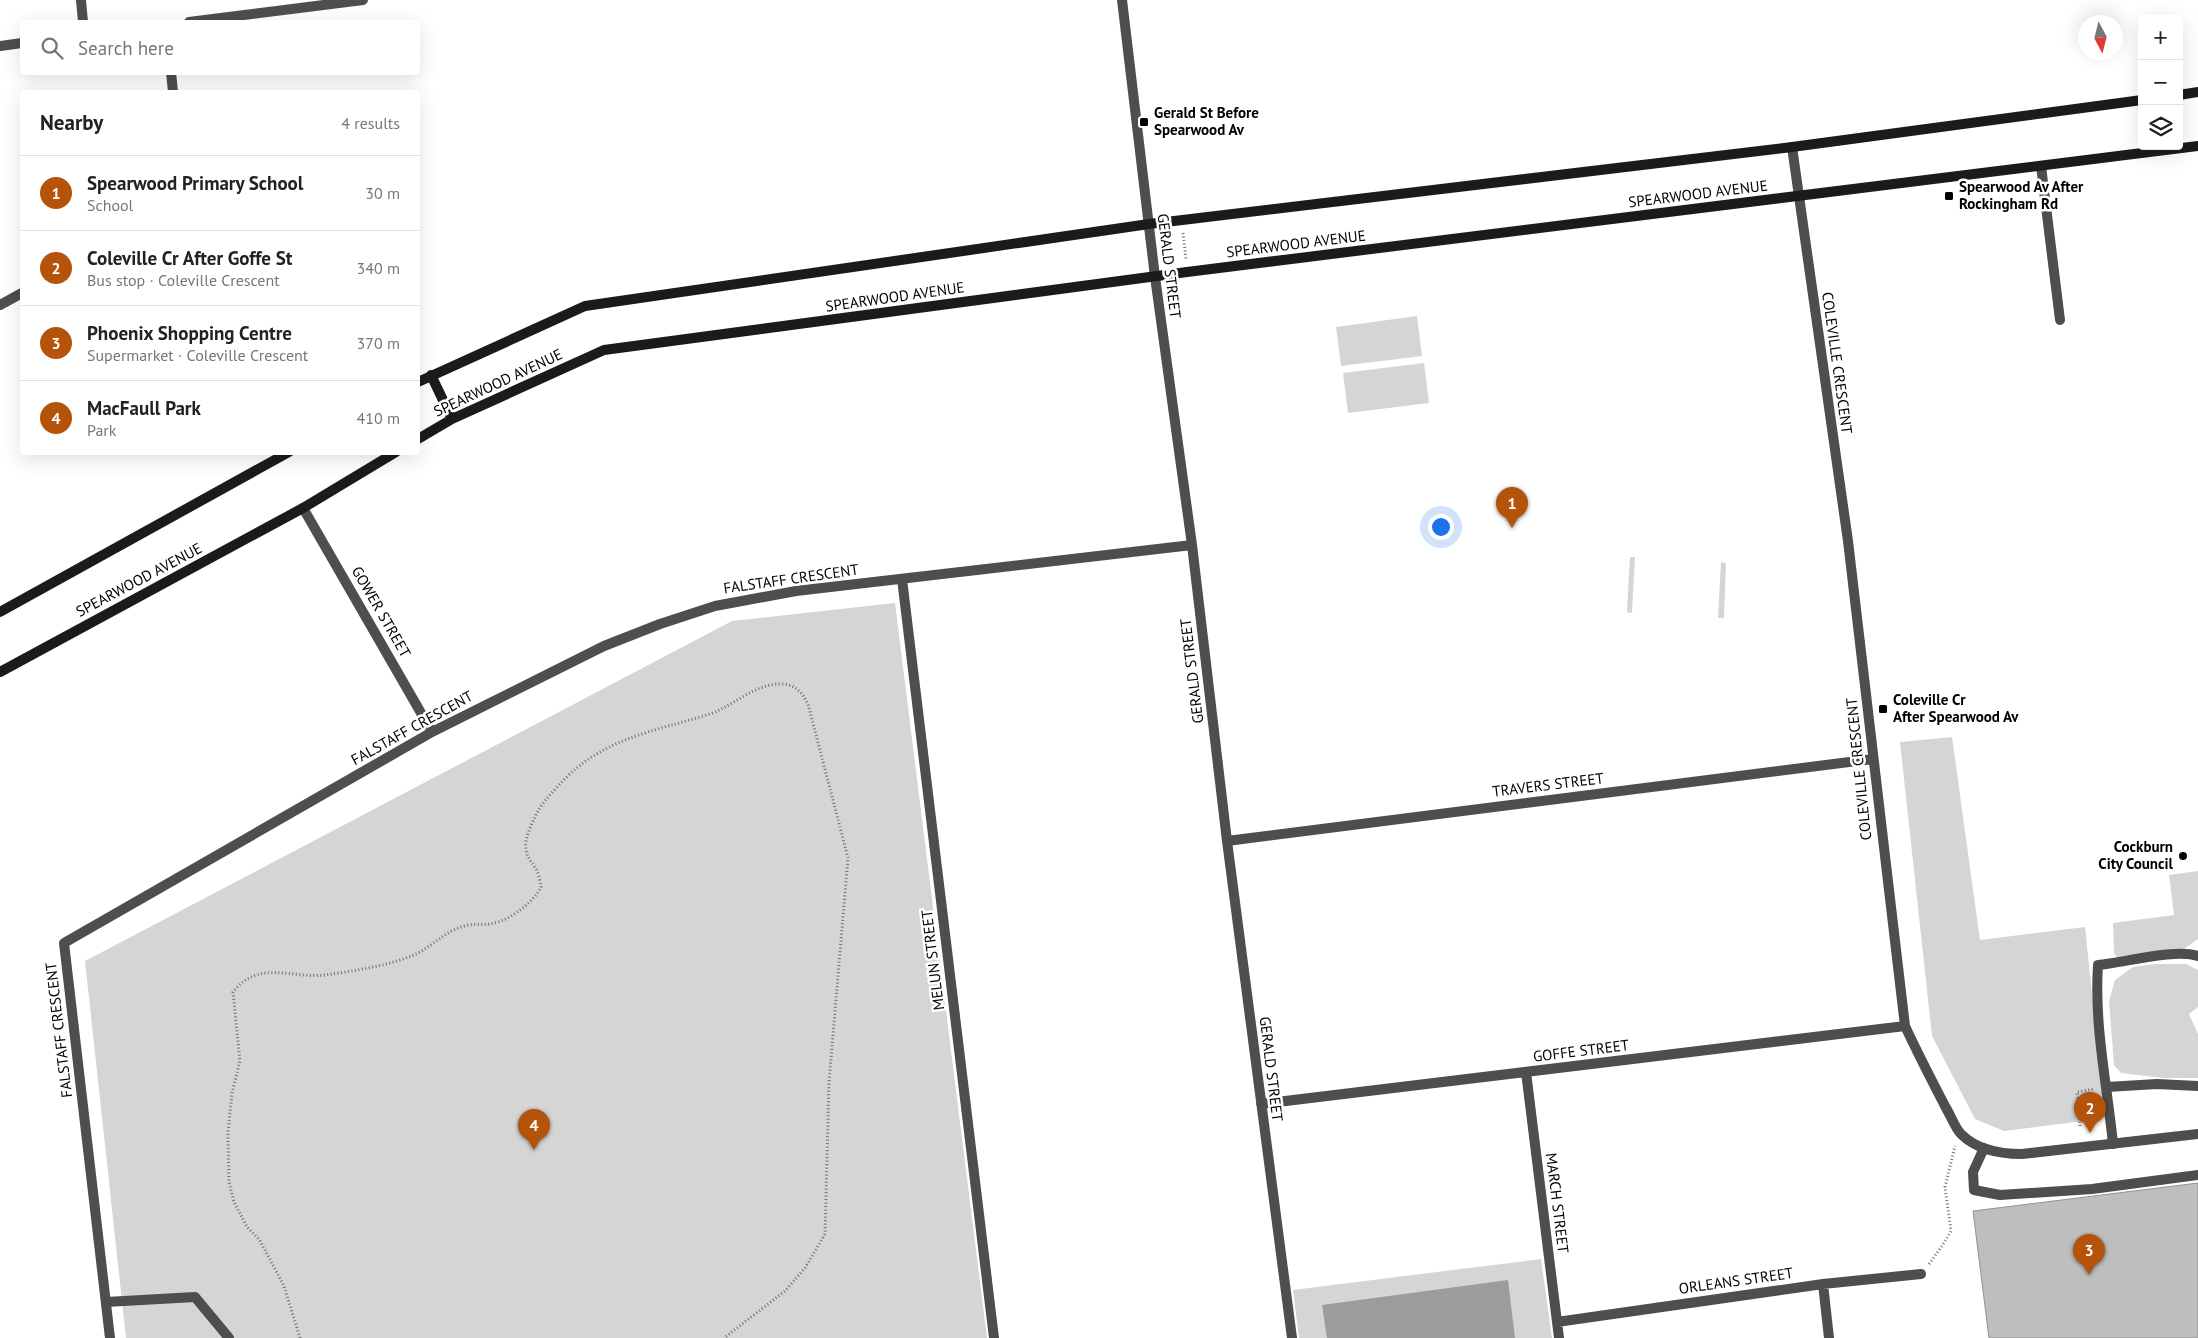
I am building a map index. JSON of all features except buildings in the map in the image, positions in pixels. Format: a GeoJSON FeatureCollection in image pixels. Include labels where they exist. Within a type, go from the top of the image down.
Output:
{"type":"FeatureCollection","features":[{"type":"Feature","properties":{"kind":"main road"},"geometry":{"type":"LineString","coordinates":[[2183,94],[2198,92]]}},
{"type":"Feature","properties":{"kind":"main road"},"geometry":{"type":"LineString","coordinates":[[420,381],[431,374],[585,306],[1149,224],[1792,147],[2138,101]]}},
{"type":"Feature","properties":{"kind":"main road","name":"SPEARWOOD AVENUE"},"geometry":{"type":"LineString","coordinates":[[420,438],[452,419],[604,350],[1188,272],[2198,146]]}},
{"type":"Feature","properties":{"kind":"main road"},"geometry":{"type":"LineString","coordinates":[[431,374],[452,419]]}},
{"type":"Feature","properties":{"kind":"main road"},"geometry":{"type":"LineString","coordinates":[[0,612],[284,455]]}},
{"type":"Feature","properties":{"kind":"main road","name":"SPEARWOOD AVENUE"},"geometry":{"type":"LineString","coordinates":[[0,672],[303,508],[391,455]]}},
{"type":"Feature","properties":{"kind":"street"},"geometry":{"type":"LineString","coordinates":[[80,0],[84,20]]}},
{"type":"Feature","properties":{"kind":"street"},"geometry":{"type":"LineString","coordinates":[[201,20],[315,3],[363,0]]}},
{"type":"Feature","properties":{"kind":"street","name":"GERALD STREET"},"geometry":{"type":"LineString","coordinates":[[1122,0],[1155,277],[1192,545],[1260,1104],[1292,1338]]}},
{"type":"Feature","properties":{"kind":"street"},"geometry":{"type":"LineString","coordinates":[[0,46],[20,43]]}},
{"type":"Feature","properties":{"kind":"street"},"geometry":{"type":"LineString","coordinates":[[171,75],[173,90]]}},
{"type":"Feature","properties":{"kind":"street","name":"COLEVILLE CRESCENT"},"geometry":{"type":"LineString","coordinates":[[1792,147],[1848,541],[1905,1026],[1920,1060],[1960,1133],[1971,1142],[1984,1148],[2006,1154],[2022,1154],[2198,1134]]}},
{"type":"Feature","properties":{"kind":"street"},"geometry":{"type":"LineString","coordinates":[[2041,166],[2060,320]]}},
{"type":"Feature","properties":{"kind":"street"},"geometry":{"type":"LineString","coordinates":[[0,305],[20,294]]}},
{"type":"Feature","properties":{"kind":"street","name":"GOWER STREET"},"geometry":{"type":"LineString","coordinates":[[303,508],[432,732]]}},
{"type":"Feature","properties":{"kind":"street","name":"FALSTAFF CRESCENT"},"geometry":{"type":"LineString","coordinates":[[110,1338],[64,943],[432,732],[604,646],[660,624],[715,606],[796,591],[1192,545]]}},
{"type":"Feature","properties":{"kind":"street","name":"MELUN STREET"},"geometry":{"type":"LineString","coordinates":[[902,579],[994,1338]]}},
{"type":"Feature","properties":{"kind":"street","name":"TRAVERS STREET"},"geometry":{"type":"LineString","coordinates":[[1227,841],[1873,759]]}},
{"type":"Feature","properties":{"kind":"street"},"geometry":{"type":"LineString","coordinates":[[2113,1144],[2107,1087],[2101,1055],[2096,991],[2098,965],[2165,955],[2191,953],[2198,956]]}},
{"type":"Feature","properties":{"kind":"street","name":"GOFFE STREET"},"geometry":{"type":"LineString","coordinates":[[1260,1104],[1905,1026]]}},
{"type":"Feature","properties":{"kind":"street","name":"MARCH STREET"},"geometry":{"type":"LineString","coordinates":[[1526,1072],[1559,1338]]}},
{"type":"Feature","properties":{"kind":"street"},"geometry":{"type":"LineString","coordinates":[[2107,1087],[2157,1084],[2198,1086]]}},
{"type":"Feature","properties":{"kind":"street"},"geometry":{"type":"LineString","coordinates":[[1984,1148],[1973,1172],[1974,1190],[2000,1195],[2092,1189],[2198,1175]]}},
{"type":"Feature","properties":{"kind":"street","name":"ORLEANS STREET"},"geometry":{"type":"LineString","coordinates":[[1557,1322],[1823,1284],[1920,1274]]}},
{"type":"Feature","properties":{"kind":"street"},"geometry":{"type":"LineString","coordinates":[[1823,1284],[1830,1338]]}},
{"type":"Feature","properties":{"kind":"street"},"geometry":{"type":"LineString","coordinates":[[106,1302],[195,1297],[229,1338]]}},
{"type":"Feature","properties":{"kind":"path"},"geometry":{"type":"LineString","coordinates":[[1182,220],[1188,272]]}},
{"type":"Feature","properties":{"kind":"path"},"geometry":{"type":"LineString","coordinates":[[300,1338],[284,1286],[259,1239],[246,1226],[234,1202],[229,1182],[232,1093],[240,1061],[233,992],[242,981],[263,974],[292,972],[312,976],[393,962],[416,954],[449,932],[464,926],[495,923],[524,908],[537,896],[541,887],[537,871],[529,861],[525,848],[529,831],[540,806],[572,770],[610,745],[645,731],[713,713],[764,687],[780,684],[794,687],[802,692],[808,704],[848,858],[829,1082],[825,1234],[805,1268],[786,1290],[724,1338]]}},
{"type":"Feature","properties":{"kind":"path"},"geometry":{"type":"LineString","coordinates":[[2080,1126],[2077,1092],[2107,1087]]}},
{"type":"Feature","properties":{"kind":"path"},"geometry":{"type":"LineString","coordinates":[[1920,1274],[1942,1246],[1950,1231],[1945,1187],[1950,1158],[1960,1133]]}},
{"type":"Feature","properties":{"kind":"shaded area"},"geometry":{"type":"Polygon","coordinates":[[[1417,316],[1422,356],[1341,366],[1336,327],[1417,316]]]}},
{"type":"Feature","properties":{"kind":"shaded area"},"geometry":{"type":"Polygon","coordinates":[[[1424,363],[1429,403],[1348,413],[1343,373],[1424,363]]]}},
{"type":"Feature","properties":{"kind":"shaded area"},"geometry":{"type":"Polygon","coordinates":[[[1630,557],[1635,557],[1632,613],[1627,612],[1630,557]]]}},
{"type":"Feature","properties":{"kind":"shaded area"},"geometry":{"type":"Polygon","coordinates":[[[1721,562],[1726,563],[1724,618],[1718,618],[1721,562]]]}},
{"type":"Feature","properties":{"kind":"shaded area"},"geometry":{"type":"Polygon","coordinates":[[[895,603],[987,1338],[126,1338],[85,961],[732,621],[895,603]]]}},
{"type":"Feature","properties":{"kind":"shaded area"},"geometry":{"type":"Polygon","coordinates":[[[1952,737],[1980,940],[2085,927],[2105,1118],[2004,1131],[1975,1119],[1932,1036],[1900,742],[1952,737]]]}},
{"type":"Feature","properties":{"kind":"shaded area"},"geometry":{"type":"Polygon","coordinates":[[[2198,871],[2198,939],[2181,951],[2120,961],[2114,953],[2113,923],[2174,915],[2169,875],[2198,871]]]}},
{"type":"Feature","properties":{"kind":"shaded area"},"geometry":{"type":"Polygon","coordinates":[[[2156,964],[2186,964],[2198,970],[2198,1007],[2189,1014],[2198,1034],[2198,1078],[2163,1078],[2121,1073],[2114,1065],[2109,1001],[2115,980],[2133,967],[2156,964]]]}},
{"type":"Feature","properties":{"kind":"shaded area"},"geometry":{"type":"Polygon","coordinates":[[[1541,1259],[1552,1338],[1299,1338],[1293,1290],[1541,1259]]]}},
{"type":"Feature","properties":{"kind":"shaded area"},"geometry":{"type":"Polygon","coordinates":[[[1508,1280],[1515,1338],[1327,1338],[1322,1305],[1508,1280]]]}},
{"type":"Feature","properties":{"kind":"place","name":"Gerald St Before Spearwood Av"},"geometry":{"type":"Point","coordinates":[1144,122]}},
{"type":"Feature","properties":{"kind":"place","name":"Spearwood Av After Rockingham Rd"},"geometry":{"type":"Point","coordinates":[1949,196]}},
{"type":"Feature","properties":{"kind":"place","name":"Spearwood Primary School"},"geometry":{"type":"Point","coordinates":[1512,528]}},
{"type":"Feature","properties":{"kind":"place","name":"Coleville Cr After Spearwood Av"},"geometry":{"type":"Point","coordinates":[1883,709]}},
{"type":"Feature","properties":{"kind":"place","name":"Cockburn City Council"},"geometry":{"type":"Point","coordinates":[2183,856]}},
{"type":"Feature","properties":{"kind":"place","name":"Coleville Cr After Goffe St"},"geometry":{"type":"Point","coordinates":[2090,1133]}},
{"type":"Feature","properties":{"kind":"place","name":"MacFaull Park"},"geometry":{"type":"Point","coordinates":[534,1150]}},
{"type":"Feature","properties":{"kind":"place","name":"Phoenix Shopping Centre"},"geometry":{"type":"Point","coordinates":[2089,1275]}}]}
